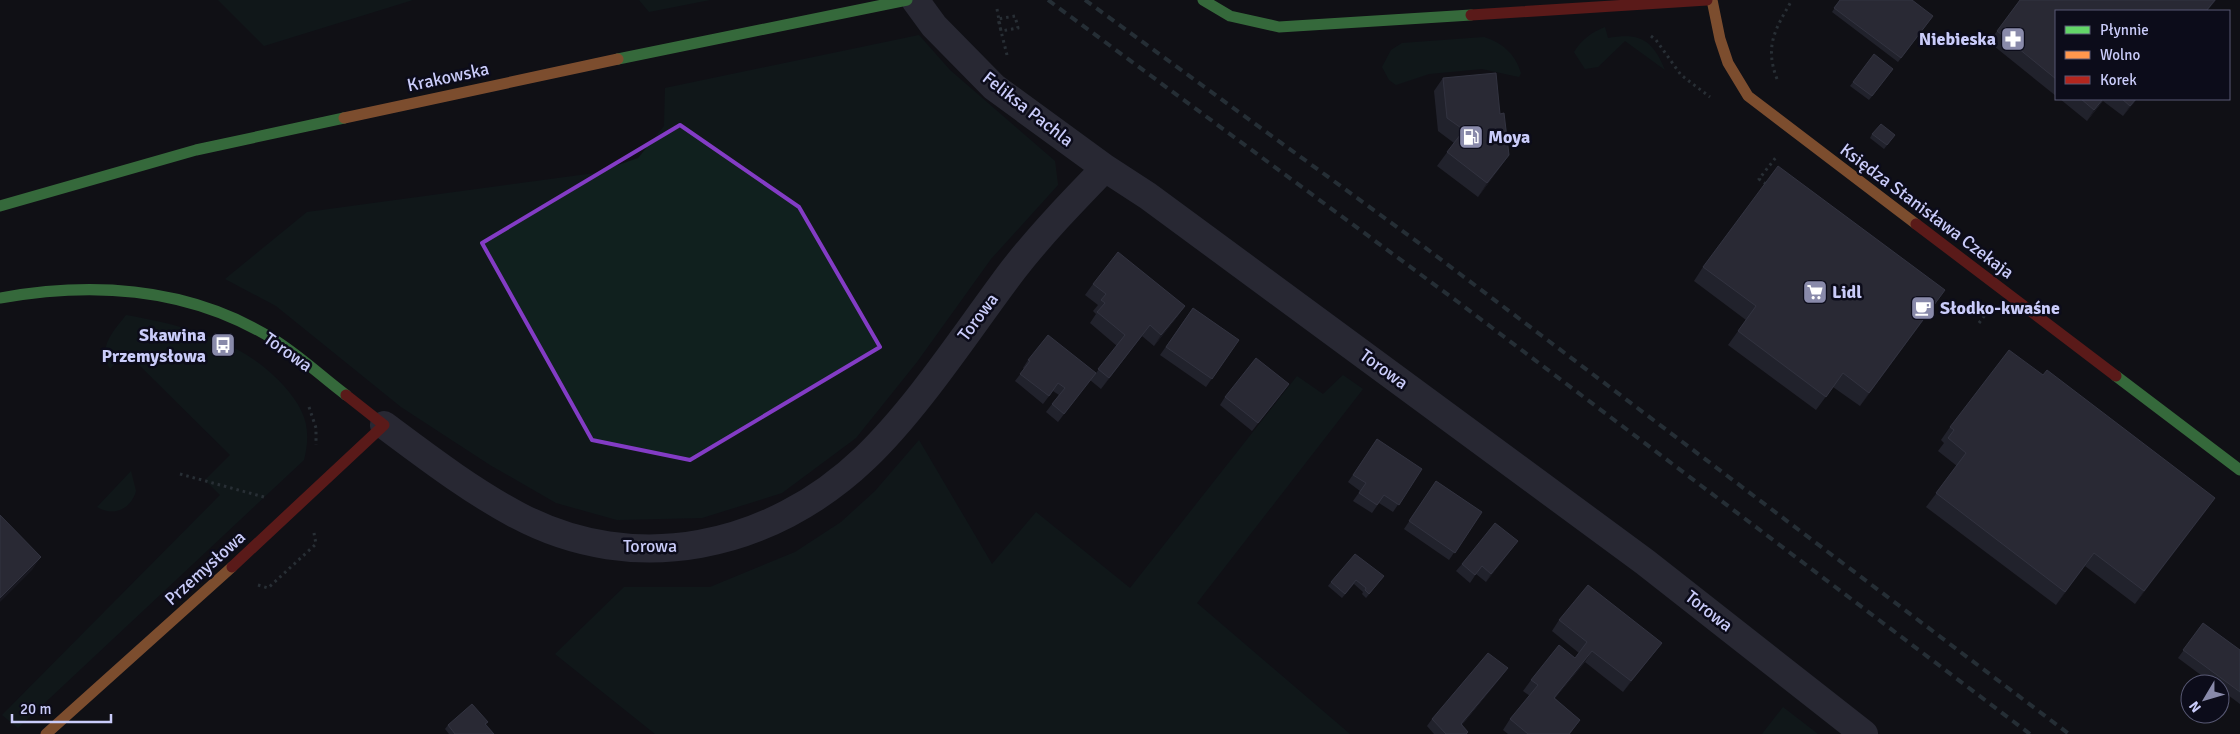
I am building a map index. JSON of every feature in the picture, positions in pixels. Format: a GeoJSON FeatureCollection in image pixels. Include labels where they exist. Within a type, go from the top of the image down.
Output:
{"type":"FeatureCollection","features":[{"type":"Feature","properties":{"kind":"street","name":"Krakowska"},"geometry":{"type":"LineString","coordinates":[[0,206],[196,150],[557,72],[907,0]]}},
{"type":"Feature","properties":{"kind":"street","name":"Feliksa Pachla"},"geometry":{"type":"LineString","coordinates":[[916,0],[934,26],[994,87],[1105,168]]}},
{"type":"Feature","properties":{"kind":"street"},"geometry":{"type":"LineString","coordinates":[[1203,0],[1230,18],[1279,27],[1707,0]]}},
{"type":"Feature","properties":{"kind":"street","name":"Księdza Stanisława Czekaja"},"geometry":{"type":"LineString","coordinates":[[1712,0],[1718,34],[1726,58],[1741,88],[1748,96],[2240,470]]}},
{"type":"Feature","properties":{"kind":"street","name":"Torowa"},"geometry":{"type":"LineString","coordinates":[[0,298],[46,290],[89,288],[135,292],[199,304],[274,340],[455,477],[519,516],[572,537],[623,547],[672,548],[744,534],[790,514],[810,502],[865,458],[908,408],[1045,230],[1105,168],[1148,196],[1645,562],[1864,734]]}},
{"type":"Feature","properties":{"kind":"street","name":"Przemysłowa"},"geometry":{"type":"LineString","coordinates":[[46,734],[268,534],[384,425]]}},
{"type":"Feature","properties":{"kind":"path"},"geometry":{"type":"LineString","coordinates":[[997,9],[998,16],[1000,24],[1001,32],[1018,28],[1015,16],[1006,17],[998,19],[1001,33]]}},
{"type":"Feature","properties":{"kind":"path"},"geometry":{"type":"LineString","coordinates":[[1650,35],[1656,40],[1681,75],[1712,99]]}},
{"type":"Feature","properties":{"kind":"path"},"geometry":{"type":"LineString","coordinates":[[1766,184],[1759,179],[1780,152]]}},
{"type":"Feature","properties":{"kind":"path"},"geometry":{"type":"LineString","coordinates":[[308,405],[316,428],[316,449]]}},
{"type":"Feature","properties":{"kind":"path"},"geometry":{"type":"LineString","coordinates":[[180,474],[267,497]]}},
{"type":"Feature","properties":{"kind":"highlighted area"},"geometry":{"type":"Polygon","coordinates":[[[680,125],[799,207],[880,347],[690,460],[592,440],[482,243],[680,125]]]}},
{"type":"Feature","properties":{"kind":"shaded area"},"geometry":{"type":"Polygon","coordinates":[[[218,0],[413,0],[264,46],[218,0]]]}},
{"type":"Feature","properties":{"kind":"shaded area"},"geometry":{"type":"Polygon","coordinates":[[[639,0],[710,0],[649,12],[639,0]]]}},
{"type":"Feature","properties":{"kind":"shaded area"},"geometry":{"type":"Polygon","coordinates":[[[1605,27],[1608,38],[1629,36],[1650,45],[1656,52],[1665,70],[1625,41],[1598,67],[1585,69],[1574,52],[1587,37],[1605,27]]]}},
{"type":"Feature","properties":{"kind":"shaded area"},"geometry":{"type":"Polygon","coordinates":[[[919,35],[950,70],[1055,161],[1058,185],[991,259],[917,362],[856,438],[782,493],[702,518],[617,520],[556,503],[490,465],[401,407],[276,306],[225,279],[307,212],[595,173],[638,158],[664,126],[665,88],[919,35]]]}},
{"type":"Feature","properties":{"kind":"shaded area"},"geometry":{"type":"Polygon","coordinates":[[[1484,37],[1497,42],[1512,55],[1521,73],[1519,77],[1482,69],[1429,74],[1396,85],[1389,80],[1382,67],[1391,50],[1402,43],[1484,37]]]}},
{"type":"Feature","properties":{"kind":"shaded area"},"geometry":{"type":"Polygon","coordinates":[[[126,315],[169,324],[211,337],[250,357],[268,370],[284,386],[302,412],[307,429],[304,460],[18,728],[2,715],[220,495],[205,480],[230,455],[126,352],[110,369],[105,354],[108,340],[126,315]]]}},
{"type":"Feature","properties":{"kind":"shaded area"},"geometry":{"type":"Polygon","coordinates":[[[1343,375],[1363,389],[1197,603],[1350,734],[655,734],[555,654],[624,587],[710,587],[795,552],[841,522],[875,491],[919,440],[992,564],[1036,512],[1130,588],[1297,376],[1323,394],[1343,375]]]}},
{"type":"Feature","properties":{"kind":"shaded area"},"geometry":{"type":"Polygon","coordinates":[[[131,471],[136,491],[126,507],[110,511],[97,507],[131,471]]]}},
{"type":"Feature","properties":{"kind":"shaded area"},"geometry":{"type":"Polygon","coordinates":[[[1783,707],[1818,734],[1762,734],[1783,707]]]}},
{"type":"Feature","properties":{"kind":"building"},"geometry":{"type":"Polygon","coordinates":[[[1840,0],[1912,0],[1933,16],[1901,58],[1834,8],[1840,0]]]}},
{"type":"Feature","properties":{"kind":"building"},"geometry":{"type":"Polygon","coordinates":[[[2020,0],[2215,0],[2207,10],[2055,10],[2055,78],[1997,31],[2020,0]]]}},
{"type":"Feature","properties":{"kind":"building"},"geometry":{"type":"Polygon","coordinates":[[[1874,54],[1893,69],[1872,96],[1853,82],[1874,54]]]}},
{"type":"Feature","properties":{"kind":"building","name":"Moya"},"geometry":{"type":"Polygon","coordinates":[[[1496,73],[1500,114],[1504,113],[1509,155],[1487,183],[1447,152],[1464,130],[1447,118],[1443,78],[1496,73]]]}},
{"type":"Feature","properties":{"kind":"building"},"geometry":{"type":"Polygon","coordinates":[[[2082,100],[2102,100],[2094,110],[2082,100]]]}},
{"type":"Feature","properties":{"kind":"building"},"geometry":{"type":"Polygon","coordinates":[[[2123,100],[2135,100],[2130,106],[2123,100]]]}},
{"type":"Feature","properties":{"kind":"building"},"geometry":{"type":"Polygon","coordinates":[[[1881,124],[1895,135],[1887,145],[1872,134],[1881,124]]]}},
{"type":"Feature","properties":{"kind":"building","name":"Lidl"},"geometry":{"type":"Polygon","coordinates":[[[1778,166],[1945,290],[1869,393],[1843,373],[1826,397],[1738,331],[1756,306],[1703,267],[1778,166]]]}},
{"type":"Feature","properties":{"kind":"building"},"geometry":{"type":"Polygon","coordinates":[[[1118,252],[1185,306],[1161,335],[1150,325],[1109,378],[1098,369],[1125,335],[1097,312],[1105,303],[1101,300],[1106,294],[1093,284],[1118,252]]]}},
{"type":"Feature","properties":{"kind":"building"},"geometry":{"type":"Polygon","coordinates":[[[1193,308],[1239,340],[1212,379],[1166,347],[1193,308]]]}},
{"type":"Feature","properties":{"kind":"building"},"geometry":{"type":"Polygon","coordinates":[[[1048,335],[1096,373],[1064,414],[1052,404],[1065,388],[1058,383],[1049,396],[1020,374],[1030,361],[1028,360],[1048,335]]]}},
{"type":"Feature","properties":{"kind":"building"},"geometry":{"type":"Polygon","coordinates":[[[2009,350],[2043,375],[2047,370],[2215,498],[2144,591],[2094,553],[2065,592],[1936,493],[1966,453],[1948,438],[1954,430],[1950,427],[2009,350]]]}},
{"type":"Feature","properties":{"kind":"building"},"geometry":{"type":"Polygon","coordinates":[[[1256,358],[1289,384],[1258,423],[1225,397],[1256,358]]]}},
{"type":"Feature","properties":{"kind":"building"},"geometry":{"type":"Polygon","coordinates":[[[1377,439],[1422,469],[1399,505],[1384,495],[1377,505],[1359,493],[1366,483],[1353,475],[1377,439]]]}},
{"type":"Feature","properties":{"kind":"building"},"geometry":{"type":"Polygon","coordinates":[[[1436,481],[1482,512],[1455,553],[1409,521],[1436,481]]]}},
{"type":"Feature","properties":{"kind":"building"},"geometry":{"type":"Polygon","coordinates":[[[0,515],[41,557],[0,598],[0,515]]]}},
{"type":"Feature","properties":{"kind":"building"},"geometry":{"type":"Polygon","coordinates":[[[1495,523],[1518,541],[1491,574],[1482,566],[1475,575],[1462,564],[1495,523]]]}},
{"type":"Feature","properties":{"kind":"building"},"geometry":{"type":"Polygon","coordinates":[[[1355,554],[1384,576],[1369,594],[1365,590],[1366,588],[1356,580],[1345,594],[1331,582],[1355,554]]]}},
{"type":"Feature","properties":{"kind":"building"},"geometry":{"type":"Polygon","coordinates":[[[1588,585],[1662,643],[1631,681],[1592,651],[1554,698],[1580,720],[1569,734],[1528,734],[1510,719],[1538,685],[1531,680],[1559,645],[1575,658],[1587,642],[1559,620],[1588,585]]]}},
{"type":"Feature","properties":{"kind":"building"},"geometry":{"type":"Polygon","coordinates":[[[2203,623],[2240,650],[2240,692],[2230,685],[2230,674],[2216,674],[2183,650],[2203,623]]]}},
{"type":"Feature","properties":{"kind":"building"},"geometry":{"type":"Polygon","coordinates":[[[1488,653],[1508,668],[1461,724],[1468,732],[1466,734],[1446,734],[1432,719],[1488,653]]]}},
{"type":"Feature","properties":{"kind":"building"},"geometry":{"type":"Polygon","coordinates":[[[472,704],[488,722],[485,724],[494,734],[455,734],[448,725],[472,704]]]}},
{"type":"Feature","properties":{"kind":"railway"},"geometry":{"type":"LineString","coordinates":[[1048,0],[1458,302],[2030,734]]}},
{"type":"Feature","properties":{"kind":"railway"},"geometry":{"type":"LineString","coordinates":[[1085,0],[1423,246],[2069,734]]}},
{"type":"Feature","properties":{"kind":"traffic: fast"},"geometry":{"type":"LineString","coordinates":[[618,59],[907,0]]}},
{"type":"Feature","properties":{"kind":"traffic: fast"},"geometry":{"type":"LineString","coordinates":[[1203,0],[1230,16],[1279,27],[1471,15]]}},
{"type":"Feature","properties":{"kind":"traffic: fast"},"geometry":{"type":"LineString","coordinates":[[0,206],[196,150],[344,118]]}},
{"type":"Feature","properties":{"kind":"traffic: fast"},"geometry":{"type":"LineString","coordinates":[[0,298],[71,290],[106,290],[141,293],[175,299],[208,308],[241,322],[283,345],[346,395]]}},
{"type":"Feature","properties":{"kind":"traffic: fast"},"geometry":{"type":"LineString","coordinates":[[2116,376],[2240,470]]}},
{"type":"Feature","properties":{"kind":"traffic: slow"},"geometry":{"type":"LineString","coordinates":[[1712,0],[1720,39],[1728,63],[1748,96],[1916,224]]}},
{"type":"Feature","properties":{"kind":"traffic: slow"},"geometry":{"type":"LineString","coordinates":[[344,118],[618,59]]}},
{"type":"Feature","properties":{"kind":"traffic: slow"},"geometry":{"type":"LineString","coordinates":[[46,734],[232,567]]}},
{"type":"Feature","properties":{"kind":"traffic: jam"},"geometry":{"type":"LineString","coordinates":[[1471,15],[1707,0]]}},
{"type":"Feature","properties":{"kind":"traffic: jam"},"geometry":{"type":"LineString","coordinates":[[1916,224],[2116,376]]}},
{"type":"Feature","properties":{"kind":"traffic: jam"},"geometry":{"type":"LineString","coordinates":[[232,567],[384,425],[346,395]]}},
{"type":"Feature","properties":{"kind":"place","name":"Niebieska"},"geometry":{"type":"Point","coordinates":[2013,39]}},
{"type":"Feature","properties":{"kind":"place","name":"Moya"},"geometry":{"type":"Point","coordinates":[1471,137]}},
{"type":"Feature","properties":{"kind":"place","name":"Lidl"},"geometry":{"type":"Point","coordinates":[1815,292]}},
{"type":"Feature","properties":{"kind":"place","name":"Słodko-kwaśne"},"geometry":{"type":"Point","coordinates":[1923,308]}},
{"type":"Feature","properties":{"kind":"place","name":"Skawina Przemysłowa"},"geometry":{"type":"Point","coordinates":[223,345]}}]}
